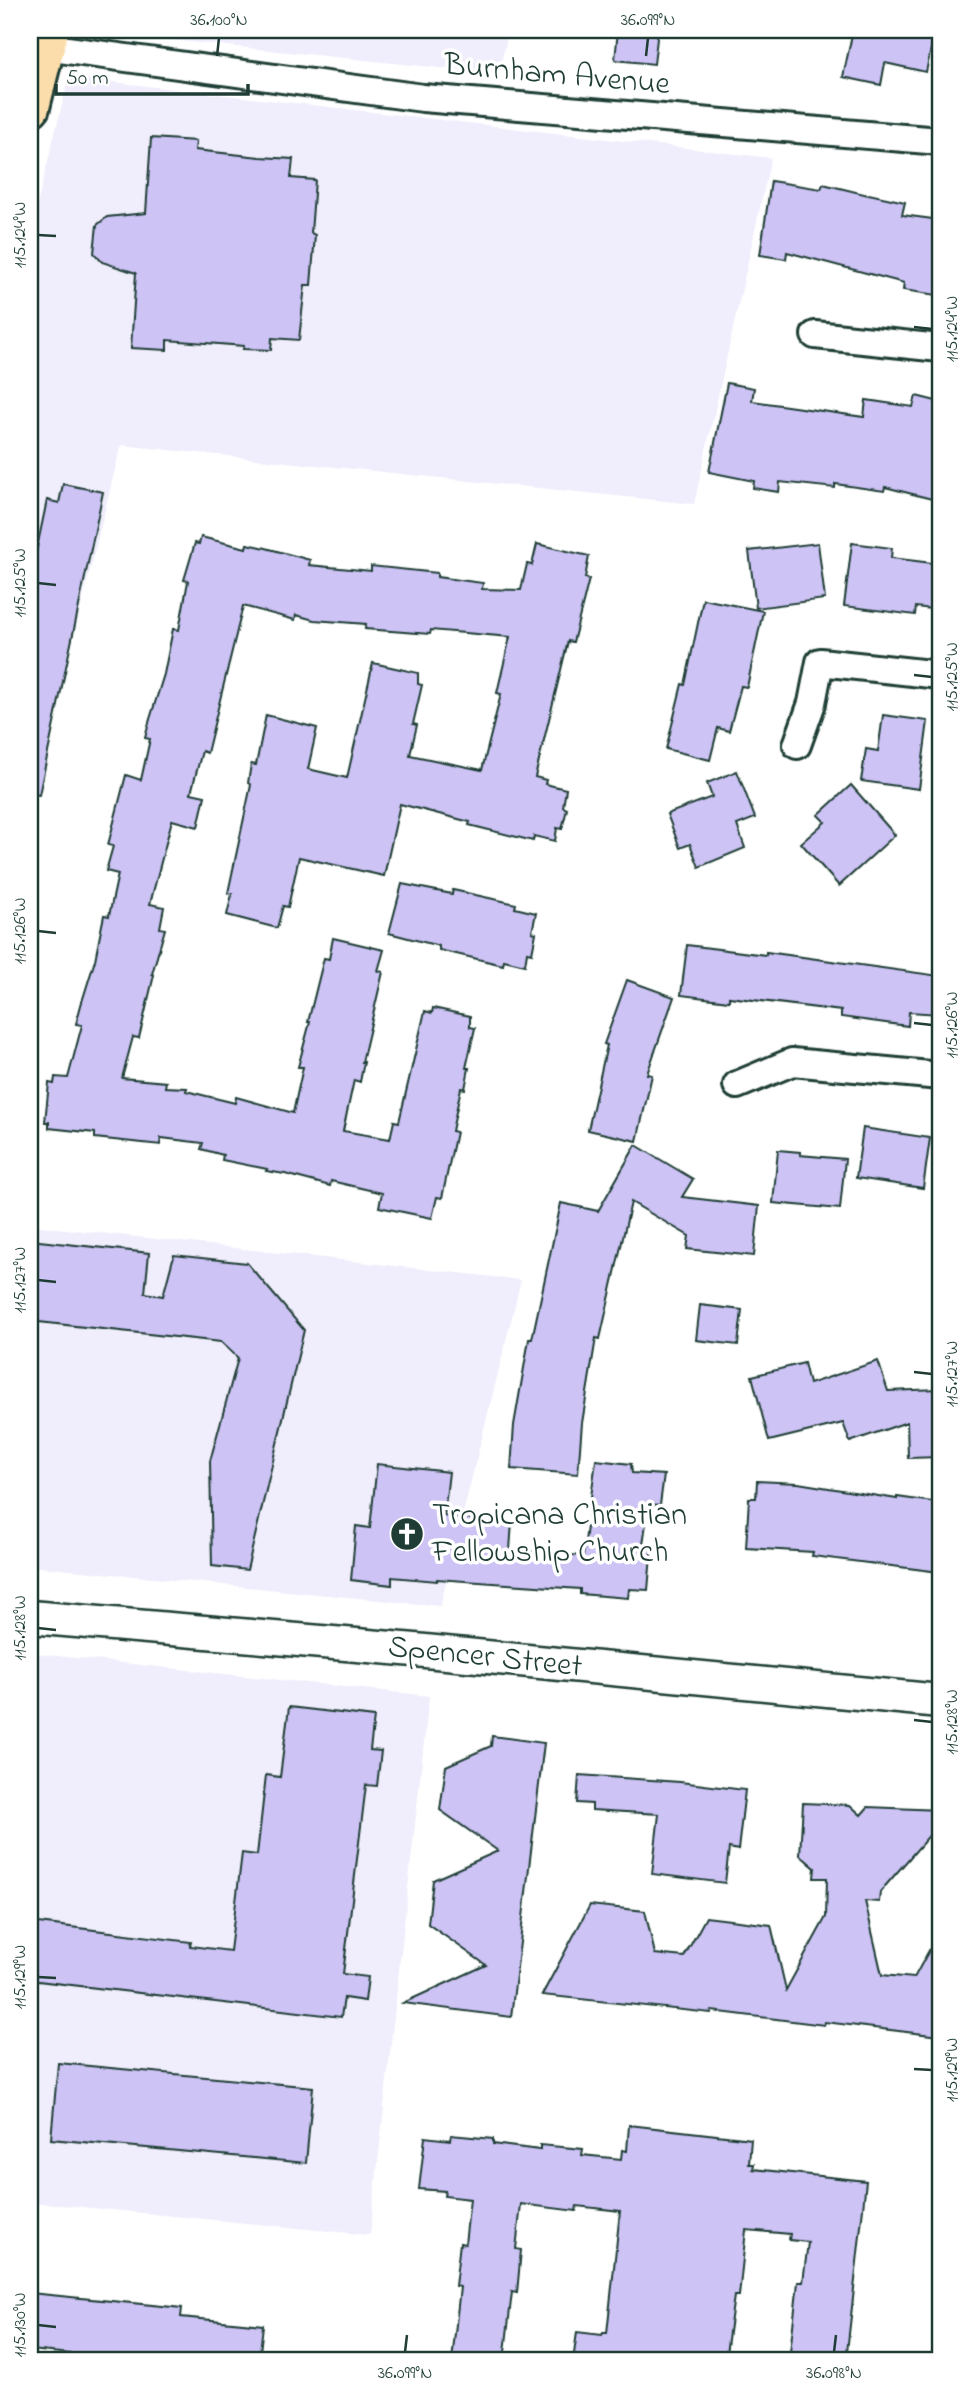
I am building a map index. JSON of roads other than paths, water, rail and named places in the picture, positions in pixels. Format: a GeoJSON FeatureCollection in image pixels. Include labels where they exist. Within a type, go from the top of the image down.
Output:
{"type":"FeatureCollection","features":[{"type":"Feature","properties":{"kind":"main road"},"geometry":{"type":"LineString","coordinates":[[30,107],[41,36]]}},
{"type":"Feature","properties":{"kind":"street","name":"Burnham Avenue"},"geometry":{"type":"LineString","coordinates":[[41,36],[423,98],[940,141]]}},
{"type":"Feature","properties":{"kind":"street"},"geometry":{"type":"LineString","coordinates":[[815,335],[940,348]]}},
{"type":"Feature","properties":{"kind":"street"},"geometry":{"type":"LineString","coordinates":[[797,745],[812,703],[820,662],[940,675]]}},
{"type":"Feature","properties":{"kind":"street"},"geometry":{"type":"LineString","coordinates":[[737,1085],[792,1062],[940,1076]]}},
{"type":"Feature","properties":{"kind":"street","name":"Spencer Street"},"geometry":{"type":"LineString","coordinates":[[30,1617],[415,1650],[940,1702]]}},
{"type":"Feature","properties":{"kind":"place","name":"Tropicana Christian Fellowship Church"},"geometry":{"type":"Point","coordinates":[407,1534]}}]}
